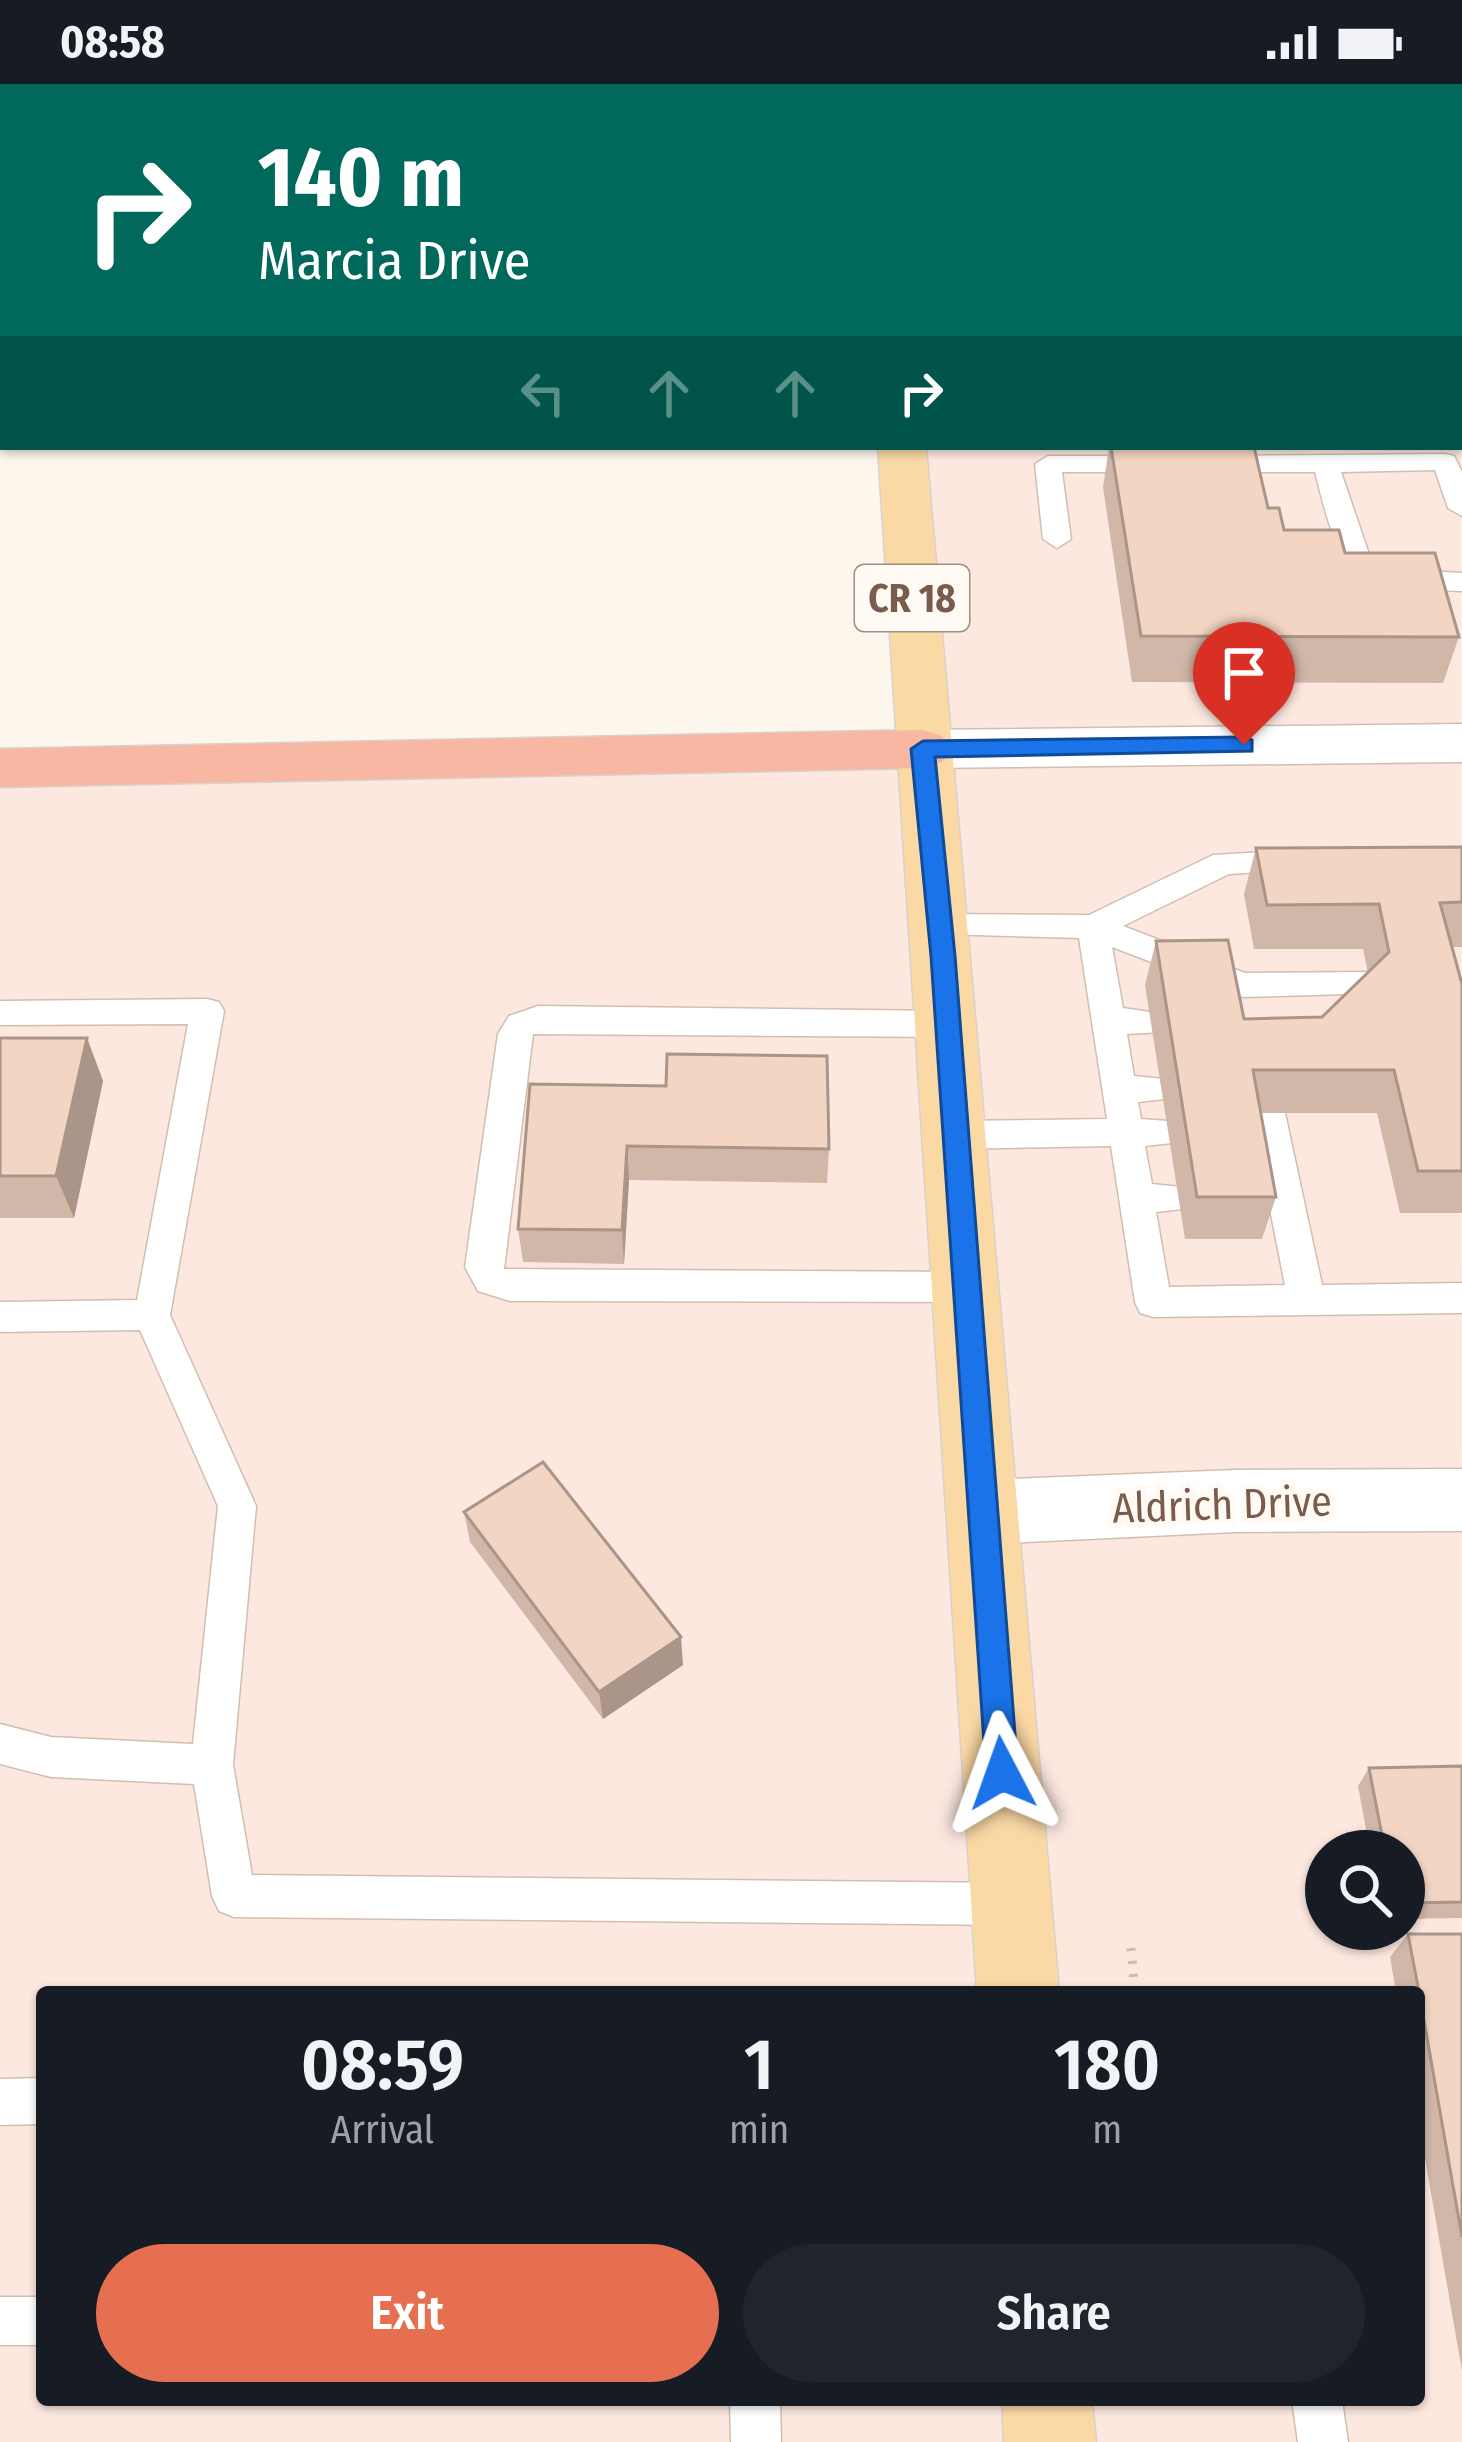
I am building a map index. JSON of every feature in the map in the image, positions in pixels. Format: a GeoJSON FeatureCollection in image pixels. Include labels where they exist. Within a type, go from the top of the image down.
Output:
{"type":"FeatureCollection","features":[{"type":"Feature","properties":{"kind":"highway"},"geometry":{"type":"LineString","coordinates":[[0,768],[923,749]]}},
{"type":"Feature","properties":{"kind":"main road","name":"CR 18"},"geometry":{"type":"LineString","coordinates":[[902,450],[1018,1986]]}},
{"type":"Feature","properties":{"kind":"main road"},"geometry":{"type":"LineString","coordinates":[[1047,2406],[1050,2442]]}},
{"type":"Feature","properties":{"kind":"street"},"geometry":{"type":"LineString","coordinates":[[923,749],[1462,743]]}},
{"type":"Feature","properties":{"kind":"street","name":"Aldrich Drive"},"geometry":{"type":"LineString","coordinates":[[983,1512],[1235,1501],[1462,1500]]}},
{"type":"Feature","properties":{"kind":"lane"},"geometry":{"type":"LineString","coordinates":[[1058,539],[1048,464],[1445,461],[1462,508]]}},
{"type":"Feature","properties":{"kind":"lane"},"geometry":{"type":"LineString","coordinates":[[1326,464],[1351,556],[1368,574],[1398,581],[1462,582]]}},
{"type":"Feature","properties":{"kind":"lane"},"geometry":{"type":"LineString","coordinates":[[1094,927],[1224,863],[1288,877],[1323,860]]}},
{"type":"Feature","properties":{"kind":"lane"},"geometry":{"type":"LineString","coordinates":[[940,922],[1094,927],[1243,985],[1370,984]]}},
{"type":"Feature","properties":{"kind":"lane"},"geometry":{"type":"LineString","coordinates":[[1094,927],[1153,1302],[1462,1298]]}},
{"type":"Feature","properties":{"kind":"lane"},"geometry":{"type":"LineString","coordinates":[[1302,950],[1307,984]]}},
{"type":"Feature","properties":{"kind":"lane"},"geometry":{"type":"LineString","coordinates":[[1243,985],[1249,1021]]}},
{"type":"Feature","properties":{"kind":"lane"},"geometry":{"type":"LineString","coordinates":[[0,1013],[207,1011],[152,1315],[237,1506],[212,1766],[234,1896],[1011,1904]]}},
{"type":"Feature","properties":{"kind":"lane"},"geometry":{"type":"LineString","coordinates":[[948,1024],[538,1019],[521,1025],[515,1034],[483,1267],[491,1280],[510,1286],[967,1287]]}},
{"type":"Feature","properties":{"kind":"lane"},"geometry":{"type":"LineString","coordinates":[[1108,1020],[1151,1023]]}},
{"type":"Feature","properties":{"kind":"lane"},"geometry":{"type":"LineString","coordinates":[[1118,1089],[1162,1088]]}},
{"type":"Feature","properties":{"kind":"lane"},"geometry":{"type":"LineString","coordinates":[[1261,1124],[1269,1196],[1307,1302]]}},
{"type":"Feature","properties":{"kind":"lane"},"geometry":{"type":"LineString","coordinates":[[956,1135],[1169,1132]]}},
{"type":"Feature","properties":{"kind":"lane"},"geometry":{"type":"LineString","coordinates":[[1135,1198],[1179,1198]]}},
{"type":"Feature","properties":{"kind":"lane"},"geometry":{"type":"LineString","coordinates":[[0,1317],[152,1315]]}},
{"type":"Feature","properties":{"kind":"lane"},"geometry":{"type":"LineString","coordinates":[[0,1744],[51,1757],[212,1766]]}},
{"type":"Feature","properties":{"kind":"lane"},"geometry":{"type":"LineString","coordinates":[[0,2102],[36,2101]]}},
{"type":"Feature","properties":{"kind":"lane"},"geometry":{"type":"LineString","coordinates":[[0,2320],[36,2320]]}},
{"type":"Feature","properties":{"kind":"lane"},"geometry":{"type":"LineString","coordinates":[[755,2406],[756,2442]]}},
{"type":"Feature","properties":{"kind":"lane"},"geometry":{"type":"LineString","coordinates":[[1318,2406],[1323,2442]]}},
{"type":"Feature","properties":{"kind":"path"},"geometry":{"type":"LineString","coordinates":[[1131,1948],[1134,1986]]}},
{"type":"Feature","properties":{"kind":"shaded area"},"geometry":{"type":"Polygon","coordinates":[[[902,450],[1461,450],[1462,2442],[0,2442],[0,768],[922,749],[902,450]]]}},
{"type":"Feature","properties":{"kind":"building"},"geometry":{"type":"Polygon","coordinates":[[[1111,450],[1255,450],[1268,508],[1279,508],[1284,530],[1339,530],[1345,553],[1435,553],[1459,637],[1141,636],[1111,450]]]}},
{"type":"Feature","properties":{"kind":"building"},"geometry":{"type":"Polygon","coordinates":[[[1462,847],[1462,902],[1440,903],[1462,984],[1462,1171],[1418,1171],[1394,1070],[1253,1070],[1276,1197],[1197,1197],[1156,941],[1228,940],[1244,1019],[1322,1017],[1389,952],[1379,904],[1267,905],[1256,848],[1462,847]]]}},
{"type":"Feature","properties":{"kind":"building"},"geometry":{"type":"Polygon","coordinates":[[[0,1038],[87,1038],[56,1176],[0,1176],[0,1038]]]}},
{"type":"Feature","properties":{"kind":"building"},"geometry":{"type":"Polygon","coordinates":[[[667,1054],[827,1056],[829,1149],[627,1146],[622,1230],[518,1229],[530,1084],[666,1086],[667,1054]]]}},
{"type":"Feature","properties":{"kind":"building"},"geometry":{"type":"Polygon","coordinates":[[[543,1462],[681,1637],[599,1692],[464,1512],[543,1462]]]}},
{"type":"Feature","properties":{"kind":"building"},"geometry":{"type":"Polygon","coordinates":[[[1462,1766],[1462,1902],[1425,1903],[1425,1830],[1381,1830],[1369,1768],[1462,1766]]]}},
{"type":"Feature","properties":{"kind":"building"},"geometry":{"type":"Polygon","coordinates":[[[1425,1934],[1462,1934],[1462,2237],[1425,2026],[1425,1986],[1418,1986],[1411,1950],[1425,1950],[1425,1934]]]}},
{"type":"Feature","properties":{"kind":"route"},"geometry":{"type":"LineString","coordinates":[[1002,1773],[943,956],[923,749],[1244,745]]}}]}
